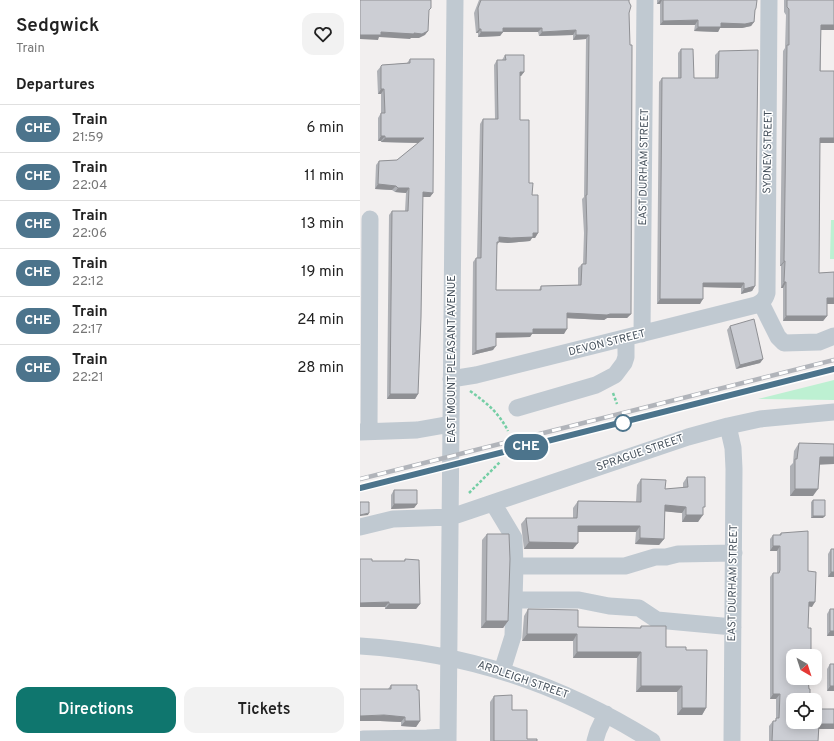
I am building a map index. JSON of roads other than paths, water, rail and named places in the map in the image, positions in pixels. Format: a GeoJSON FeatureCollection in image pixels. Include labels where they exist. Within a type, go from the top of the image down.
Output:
{"type":"FeatureCollection","features":[{"type":"Feature","properties":{"kind":"street","name":"EAST MOUNT PLEASANT AVENUE"},"geometry":{"type":"LineString","coordinates":[[448,739],[454,0]]}},
{"type":"Feature","properties":{"kind":"street","name":"EAST DURHAM STREET"},"geometry":{"type":"LineString","coordinates":[[517,408],[596,385],[615,375],[624,363],[634,336],[645,0]]}},
{"type":"Feature","properties":{"kind":"street","name":"SYDNEY STREET"},"geometry":{"type":"LineString","coordinates":[[761,303],[765,299],[766,293],[769,0]]}},
{"type":"Feature","properties":{"kind":"street"},"geometry":{"type":"LineString","coordinates":[[370,219],[364,432],[417,430],[451,424]]}},
{"type":"Feature","properties":{"kind":"street","name":"DEVON STREET"},"geometry":{"type":"LineString","coordinates":[[451,379],[476,375],[761,303]]}},
{"type":"Feature","properties":{"kind":"street"},"geometry":{"type":"LineString","coordinates":[[761,303],[778,338],[784,343],[819,342],[834,336]]}},
{"type":"Feature","properties":{"kind":"street","name":"SPRAGUE STREET"},"geometry":{"type":"LineString","coordinates":[[360,527],[393,519],[450,516],[493,503],[688,437],[728,426],[760,420],[834,412]]}},
{"type":"Feature","properties":{"kind":"street","name":"EAST DURHAM STREET"},"geometry":{"type":"LineString","coordinates":[[728,426],[733,448],[734,469],[732,741]]}},
{"type":"Feature","properties":{"kind":"street"},"geometry":{"type":"LineString","coordinates":[[493,503],[514,538],[515,566],[513,636],[502,671]]}},
{"type":"Feature","properties":{"kind":"street"},"geometry":{"type":"LineString","coordinates":[[515,566],[625,566],[678,554],[734,553]]}},
{"type":"Feature","properties":{"kind":"street"},"geometry":{"type":"LineString","coordinates":[[514,600],[579,600],[608,606],[639,608],[657,620],[733,627]]}},
{"type":"Feature","properties":{"kind":"street","name":"ARDLEIGH STREET"},"geometry":{"type":"LineString","coordinates":[[360,646],[413,651],[449,657],[502,671],[568,695],[606,714],[652,741]]}},
{"type":"Feature","properties":{"kind":"street"},"geometry":{"type":"LineString","coordinates":[[595,741],[606,714]]}},
{"type":"Feature","properties":{"kind":"street"},"geometry":{"type":"LineString","coordinates":[[360,740],[427,738],[448,739]]}},
{"type":"Feature","properties":{"kind":"railway"},"geometry":{"type":"LineString","coordinates":[[360,479],[834,360]]}},
{"type":"Feature","properties":{"kind":"railway"},"geometry":{"type":"LineString","coordinates":[[360,488],[834,369]]}},
{"type":"Feature","properties":{"kind":"train","name":"CHE"},"geometry":{"type":"LineString","coordinates":[[360,488],[834,369]]}}]}
